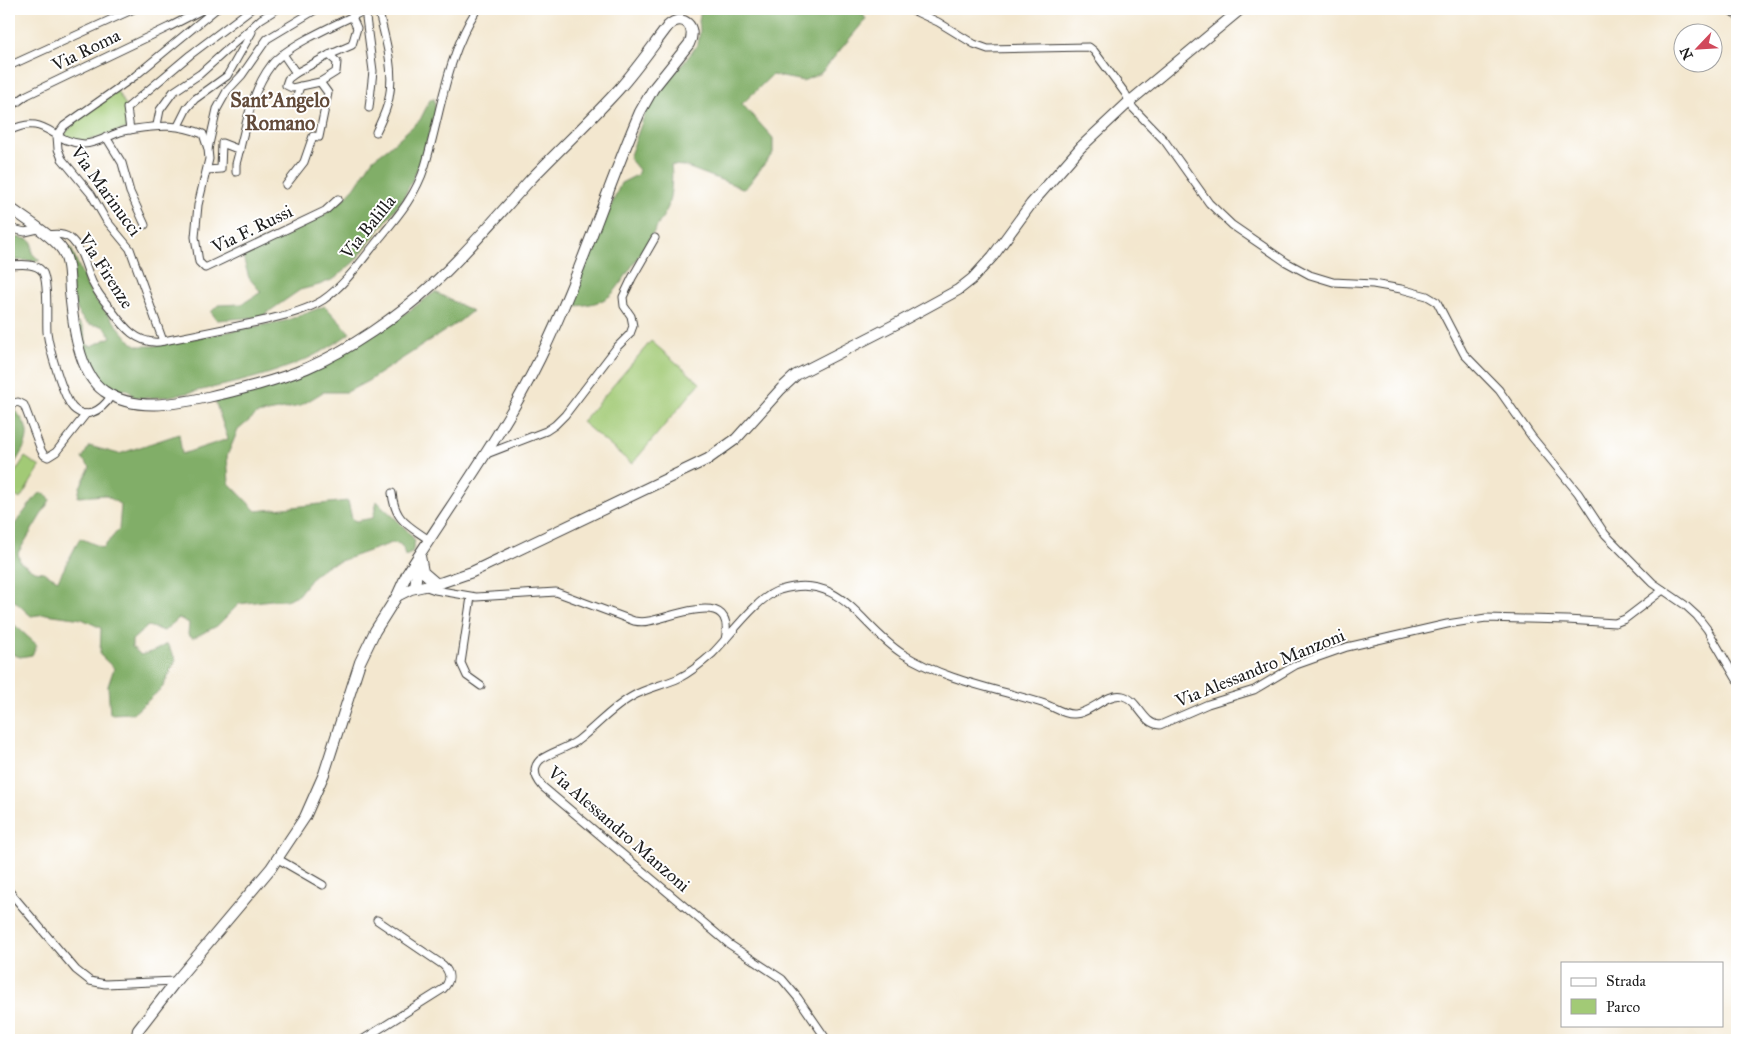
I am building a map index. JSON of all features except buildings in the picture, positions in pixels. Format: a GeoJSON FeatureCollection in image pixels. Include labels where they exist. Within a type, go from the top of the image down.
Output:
{"type":"FeatureCollection","features":[{"type":"Feature","properties":{"kind":"street"},"geometry":{"type":"LineString","coordinates":[[9,66],[134,9]]}},
{"type":"Feature","properties":{"kind":"street","name":"Via Roma"},"geometry":{"type":"LineString","coordinates":[[9,108],[36,91],[203,9]]}},
{"type":"Feature","properties":{"kind":"street"},"geometry":{"type":"LineString","coordinates":[[208,149],[203,134],[178,126],[157,125],[130,130],[84,144],[57,136],[64,126],[135,76],[216,9]]}},
{"type":"Feature","properties":{"kind":"street"},"geometry":{"type":"LineString","coordinates":[[130,130],[127,108],[190,55],[251,9]]}},
{"type":"Feature","properties":{"kind":"street"},"geometry":{"type":"LineString","coordinates":[[157,125],[160,110],[173,92],[200,74],[261,19],[277,9]]}},
{"type":"Feature","properties":{"kind":"street","name":"Via F. Russi"},"geometry":{"type":"LineString","coordinates":[[317,9],[267,39],[242,75],[227,92],[217,110],[208,149],[207,170],[198,205],[195,237],[199,262],[206,268],[325,211],[338,198]]}},
{"type":"Feature","properties":{"kind":"street"},"geometry":{"type":"LineString","coordinates":[[376,132],[387,108],[391,86],[388,52],[378,9]]}},
{"type":"Feature","properties":{"kind":"street","name":"Via Balilla"},"geometry":{"type":"LineString","coordinates":[[163,341],[244,325],[292,313],[317,303],[336,288],[397,218],[415,190],[425,165],[452,59],[476,9]]}},
{"type":"Feature","properties":{"kind":"street"},"geometry":{"type":"LineString","coordinates":[[910,9],[984,48],[999,50],[1089,47],[1095,52],[1125,93],[1132,108],[1158,132],[1204,197],[1220,215],[1236,228],[1307,274],[1325,280],[1401,288],[1426,296],[1437,302],[1464,354],[1499,390],[1532,437],[1578,493],[1603,531],[1648,578],[1689,608],[1700,620],[1737,680]]}},
{"type":"Feature","properties":{"kind":"street"},"geometry":{"type":"LineString","coordinates":[[397,596],[419,587],[437,584],[472,572],[708,459],[736,439],[796,375],[889,328],[963,287],[989,261],[1031,204],[1077,152],[1129,102],[1241,9]]}},
{"type":"Feature","properties":{"kind":"street"},"geometry":{"type":"LineString","coordinates":[[1728,9],[1737,15]]}},
{"type":"Feature","properties":{"kind":"street"},"geometry":{"type":"LineString","coordinates":[[236,172],[248,117],[258,90],[272,64],[283,54],[366,10],[373,71],[369,108]]}},
{"type":"Feature","properties":{"kind":"street"},"geometry":{"type":"LineString","coordinates":[[329,55],[337,62],[336,72],[320,82],[292,88],[286,85],[288,79],[296,73],[329,55],[352,45],[357,28],[352,17]]}},
{"type":"Feature","properties":{"kind":"street"},"geometry":{"type":"LineString","coordinates":[[178,126],[187,108],[195,99],[227,76],[261,19]]}},
{"type":"Feature","properties":{"kind":"street"},"geometry":{"type":"LineString","coordinates":[[9,207],[59,246],[66,257],[73,318],[86,369],[96,385],[111,396],[130,402],[149,404],[176,402],[257,385],[294,373],[348,346],[389,318],[431,285],[618,90],[668,26],[676,20],[684,21],[691,28],[691,39],[653,89],[640,112],[559,317],[520,396],[411,568],[362,657],[317,793],[301,824],[278,859],[176,981],[138,1030],[136,1040]]}},
{"type":"Feature","properties":{"kind":"street"},"geometry":{"type":"LineString","coordinates":[[283,54],[296,73]]}},
{"type":"Feature","properties":{"kind":"street"},"geometry":{"type":"LineString","coordinates":[[286,185],[304,162],[313,136],[319,137],[328,93],[320,82]]}},
{"type":"Feature","properties":{"kind":"street"},"geometry":{"type":"LineString","coordinates":[[296,100],[300,86]]}},
{"type":"Feature","properties":{"kind":"street","name":"Via Marinucci"},"geometry":{"type":"LineString","coordinates":[[9,131],[33,124],[57,136],[58,149],[62,159],[92,194],[106,220],[130,249],[163,341]]}},
{"type":"Feature","properties":{"kind":"street"},"geometry":{"type":"LineString","coordinates":[[106,137],[122,163],[132,196],[145,225]]}},
{"type":"Feature","properties":{"kind":"street"},"geometry":{"type":"LineString","coordinates":[[207,170],[221,169],[222,143],[240,150]]}},
{"type":"Feature","properties":{"kind":"street","name":"Via Firenze"},"geometry":{"type":"LineString","coordinates":[[9,228],[25,232],[59,234],[69,238],[73,241],[95,288],[127,330],[143,340],[163,341]]}},
{"type":"Feature","properties":{"kind":"street"},"geometry":{"type":"LineString","coordinates":[[484,455],[546,431],[555,425],[565,415],[617,347],[630,334],[633,326],[631,316],[624,306],[623,297],[655,238]]}},
{"type":"Feature","properties":{"kind":"street"},"geometry":{"type":"LineString","coordinates":[[9,265],[31,266],[38,268],[43,273],[46,282],[49,346],[68,400],[77,411],[86,414]]}},
{"type":"Feature","properties":{"kind":"street"},"geometry":{"type":"LineString","coordinates":[[9,408],[18,402],[24,405],[41,450],[48,457],[56,452],[86,414],[102,407],[111,396]]}},
{"type":"Feature","properties":{"kind":"street"},"geometry":{"type":"LineString","coordinates":[[392,493],[394,508],[399,516],[429,540]]}},
{"type":"Feature","properties":{"kind":"street"},"geometry":{"type":"LineString","coordinates":[[420,556],[424,572],[437,584]]}},
{"type":"Feature","properties":{"kind":"street"},"geometry":{"type":"LineString","coordinates":[[419,587],[416,572],[420,556]]}},
{"type":"Feature","properties":{"kind":"street"},"geometry":{"type":"LineString","coordinates":[[411,568],[409,580],[419,587],[471,597],[553,591],[634,621],[642,622],[682,612],[711,609],[719,613],[725,620],[725,640]]}},
{"type":"Feature","properties":{"kind":"street","name":"Via Alessandro Manzoni"},"geometry":{"type":"LineString","coordinates":[[827,1040],[798,998],[782,979],[730,944],[543,787],[535,774],[535,767],[540,760],[574,742],[632,696],[694,670],[769,595],[788,588],[802,586],[821,588],[838,596],[900,652],[950,677],[1046,704],[1070,714],[1082,712],[1112,697],[1121,696],[1129,700],[1149,721],[1160,725],[1208,704],[1254,690],[1296,665],[1347,646],[1486,618],[1617,622],[1663,590]]}},
{"type":"Feature","properties":{"kind":"street"},"geometry":{"type":"LineString","coordinates":[[471,597],[461,663],[467,676],[482,686]]}},
{"type":"Feature","properties":{"kind":"street"},"geometry":{"type":"LineString","coordinates":[[278,859],[323,885]]}},
{"type":"Feature","properties":{"kind":"street"},"geometry":{"type":"LineString","coordinates":[[9,891],[70,965],[87,979],[105,984],[176,981]]}},
{"type":"Feature","properties":{"kind":"street"},"geometry":{"type":"LineString","coordinates":[[362,1040],[443,989],[450,977],[443,965],[377,920]]}},
{"type":"Feature","properties":{"kind":"green space"},"geometry":{"type":"Polygon","coordinates":[[[701,9],[855,9],[862,13],[866,19],[821,73],[803,81],[772,75],[742,104],[773,138],[773,153],[745,189],[684,166],[671,165],[672,175],[668,207],[623,280],[607,298],[594,303],[575,306],[573,294],[621,183],[637,175],[639,170],[629,158],[651,97],[682,65],[698,44],[701,9]]]}},
{"type":"Feature","properties":{"kind":"green space"},"geometry":{"type":"Polygon","coordinates":[[[117,91],[126,106],[128,128],[83,142],[63,136],[72,126],[73,122],[117,91]]]}},
{"type":"Feature","properties":{"kind":"green space"},"geometry":{"type":"Polygon","coordinates":[[[434,98],[436,113],[419,166],[403,199],[355,261],[334,279],[300,290],[261,317],[217,320],[211,312],[218,305],[242,304],[261,292],[249,278],[243,257],[306,225],[325,214],[344,199],[355,187],[373,159],[420,120],[430,100],[434,98]]]}},
{"type":"Feature","properties":{"kind":"green space"},"geometry":{"type":"Polygon","coordinates":[[[9,236],[28,239],[32,242],[32,253],[40,261],[9,260],[9,236]]]}},
{"type":"Feature","properties":{"kind":"green space"},"geometry":{"type":"Polygon","coordinates":[[[66,247],[71,248],[87,286],[95,299],[132,343],[139,346],[153,346],[285,321],[325,306],[350,333],[315,355],[258,377],[181,394],[157,397],[133,397],[126,389],[114,393],[93,378],[81,347],[78,322],[83,328],[87,345],[92,346],[111,337],[102,326],[86,322],[77,309],[69,277],[66,247]]]}},
{"type":"Feature","properties":{"kind":"green space"},"geometry":{"type":"Polygon","coordinates":[[[435,292],[472,311],[460,321],[368,381],[347,392],[323,392],[300,406],[257,414],[238,430],[227,456],[229,483],[256,511],[348,501],[352,519],[356,521],[373,518],[377,501],[411,535],[415,541],[412,553],[405,556],[400,544],[392,543],[326,566],[313,576],[298,595],[286,600],[239,604],[217,626],[193,638],[188,635],[189,623],[179,618],[164,631],[148,626],[132,640],[132,647],[141,655],[167,644],[176,660],[162,688],[134,713],[110,714],[108,686],[114,668],[100,655],[101,628],[82,619],[46,614],[31,616],[9,596],[9,532],[37,495],[42,493],[48,496],[50,500],[18,553],[20,562],[34,571],[43,572],[58,580],[80,538],[103,548],[119,529],[121,505],[105,495],[78,497],[80,487],[90,467],[82,459],[89,446],[119,454],[179,434],[182,454],[228,439],[215,401],[290,378],[406,313],[435,292]]]}},
{"type":"Feature","properties":{"kind":"green space"},"geometry":{"type":"Polygon","coordinates":[[[651,341],[700,383],[632,464],[582,422],[651,341]]]}},
{"type":"Feature","properties":{"kind":"green space"},"geometry":{"type":"Polygon","coordinates":[[[13,409],[21,418],[27,433],[24,448],[9,472],[9,414],[13,409]]]}},
{"type":"Feature","properties":{"kind":"green space"},"geometry":{"type":"Polygon","coordinates":[[[25,457],[40,467],[20,499],[9,492],[9,482],[25,457]]]}},
{"type":"Feature","properties":{"kind":"green space"},"geometry":{"type":"Polygon","coordinates":[[[9,620],[37,645],[32,655],[20,657],[9,653],[9,620]]]}},
{"type":"Feature","properties":{"kind":"district","name":"Sant'Angelo Romano"},"geometry":{"type":"Point","coordinates":[280,112]}}]}
